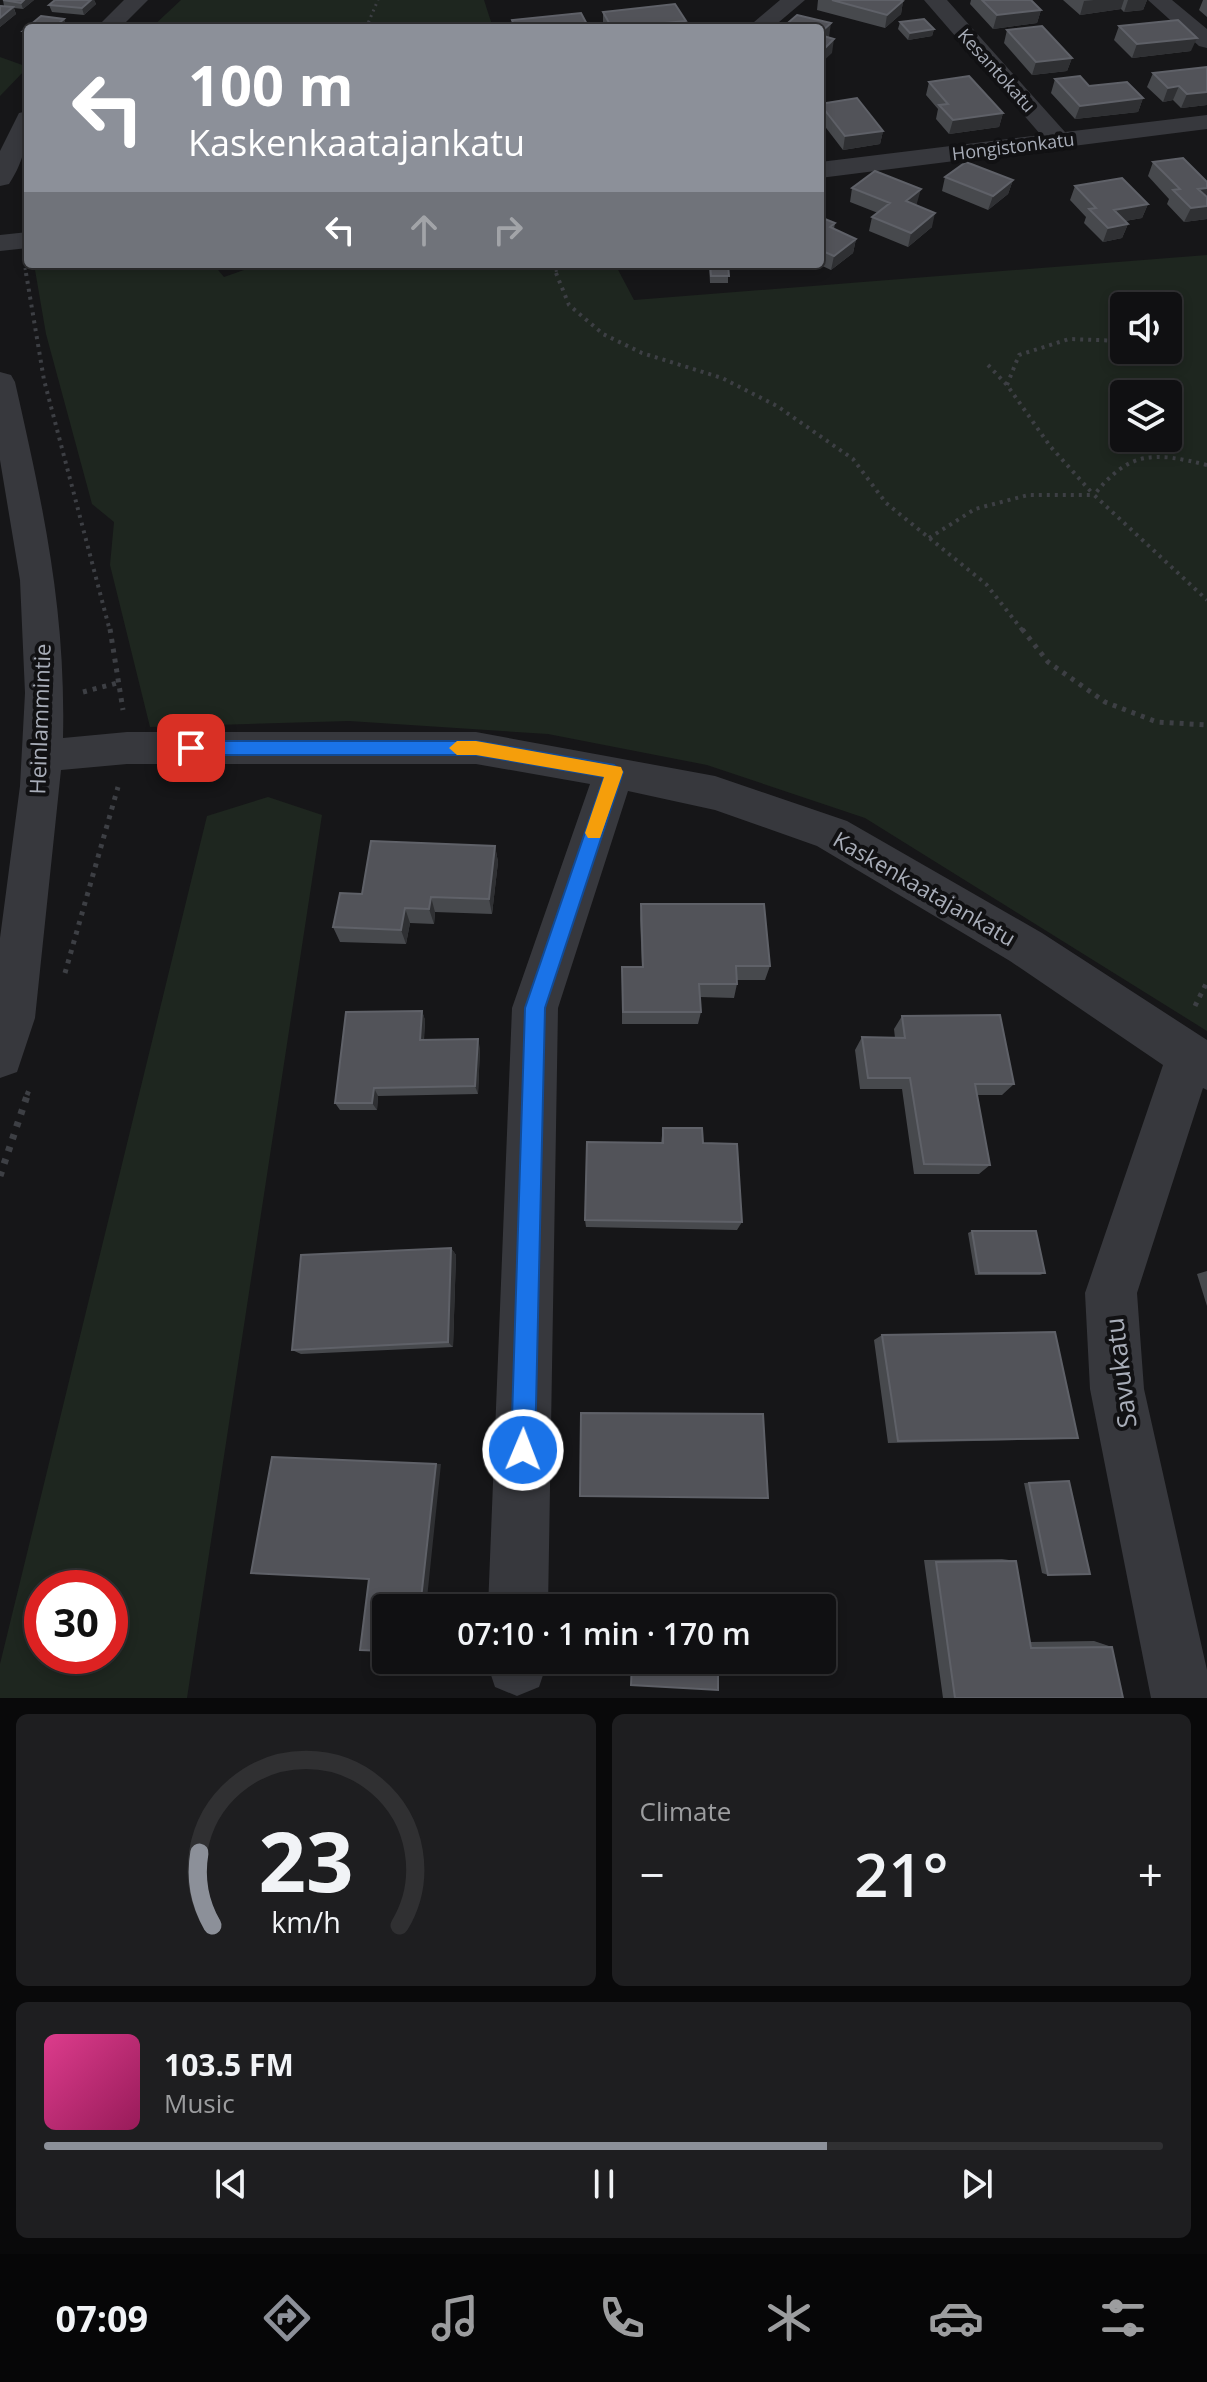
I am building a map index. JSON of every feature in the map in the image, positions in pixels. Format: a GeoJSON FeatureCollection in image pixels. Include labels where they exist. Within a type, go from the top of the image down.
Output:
{"type":"FeatureCollection","features":[{"type":"Feature","properties":{"kind":"street"},"geometry":{"type":"LineString","coordinates":[[111,24],[137,0]]}},
{"type":"Feature","properties":{"kind":"street"},"geometry":{"type":"LineString","coordinates":[[763,24],[794,0]]}},
{"type":"Feature","properties":{"kind":"street","name":"Kesantokatu"},"geometry":{"type":"LineString","coordinates":[[935,0],[1059,140]]}},
{"type":"Feature","properties":{"kind":"street"},"geometry":{"type":"LineString","coordinates":[[1159,0],[1207,41]]}},
{"type":"Feature","properties":{"kind":"street","name":"Hongistonkatu"},"geometry":{"type":"LineString","coordinates":[[824,169],[1207,122]]}},
{"type":"Feature","properties":{"kind":"street"},"geometry":{"type":"LineString","coordinates":[[0,178],[24,127]]}},
{"type":"Feature","properties":{"kind":"street","name":"Heinlammintie"},"geometry":{"type":"LineString","coordinates":[[0,382],[34,546],[44,648],[41,756],[12,1018],[0,1056]]}},
{"type":"Feature","properties":{"kind":"street","name":"Kaskenkaatajankatu"},"geometry":{"type":"LineString","coordinates":[[41,756],[127,748],[476,748],[715,793],[832,833],[1026,947],[1198,1062]]}},
{"type":"Feature","properties":{"kind":"street"},"geometry":{"type":"LineString","coordinates":[[518,1594],[535,1008],[614,772]]}},
{"type":"Feature","properties":{"kind":"street","name":"Savukatu"},"geometry":{"type":"LineString","coordinates":[[1182,1698],[1117,1389],[1111,1293],[1198,1062]]}},
{"type":"Feature","properties":{"kind":"path"},"geometry":{"type":"LineString","coordinates":[[368,24],[378,0]]}},
{"type":"Feature","properties":{"kind":"path"},"geometry":{"type":"LineString","coordinates":[[556,268],[569,305],[603,334],[642,353],[722,378],[777,406],[853,459],[886,503],[986,584],[1048,662],[1105,702],[1157,722],[1207,725]]}},
{"type":"Feature","properties":{"kind":"path"},"geometry":{"type":"LineString","coordinates":[[1007,385],[1019,355],[1069,339],[1110,340]]}},
{"type":"Feature","properties":{"kind":"path"},"geometry":{"type":"LineString","coordinates":[[988,365],[1007,385],[1050,446],[1094,495],[1207,600]]}},
{"type":"Feature","properties":{"kind":"path"},"geometry":{"type":"LineString","coordinates":[[1094,495],[1111,471],[1129,459],[1153,454],[1207,465]]}},
{"type":"Feature","properties":{"kind":"path"},"geometry":{"type":"LineString","coordinates":[[929,538],[975,509],[1001,502],[1028,495],[1094,495]]}},
{"type":"Feature","properties":{"kind":"shaded area"},"geometry":{"type":"Polygon","coordinates":[[[181,0],[484,0],[492,24],[155,24],[181,0]]]}},
{"type":"Feature","properties":{"kind":"shaded area"},"geometry":{"type":"Polygon","coordinates":[[[0,57],[24,66],[24,71],[0,96],[0,57]]]}},
{"type":"Feature","properties":{"kind":"shaded area"},"geometry":{"type":"Polygon","coordinates":[[[1207,255],[1207,1031],[865,818],[707,765],[548,734],[349,721],[150,727],[110,565],[114,522],[92,504],[46,334],[35,268],[216,268],[224,277],[250,268],[617,268],[634,300],[1207,255]]]}},
{"type":"Feature","properties":{"kind":"shaded area"},"geometry":{"type":"Polygon","coordinates":[[[268,797],[322,815],[187,1698],[0,1698],[0,1664],[207,816],[268,797]]]}},
{"type":"Feature","properties":{"kind":"building"},"geometry":{"type":"Polygon","coordinates":[[[55,0],[91,0],[82,8],[49,5],[55,0]]]}},
{"type":"Feature","properties":{"kind":"building"},"geometry":{"type":"Polygon","coordinates":[[[832,0],[900,0],[903,1],[887,15],[832,0]]]}},
{"type":"Feature","properties":{"kind":"building"},"geometry":{"type":"Polygon","coordinates":[[[982,0],[1031,0],[1041,10],[997,15],[982,0]]]}},
{"type":"Feature","properties":{"kind":"building"},"geometry":{"type":"Polygon","coordinates":[[[675,4],[686,21],[610,24],[603,12],[675,4]]]}},
{"type":"Feature","properties":{"kind":"building"},"geometry":{"type":"Polygon","coordinates":[[[1,6],[13,7],[0,18],[1,6]]]}},
{"type":"Feature","properties":{"kind":"building"},"geometry":{"type":"Polygon","coordinates":[[[581,13],[587,24],[514,24],[512,20],[581,13]]]}},
{"type":"Feature","properties":{"kind":"building"},"geometry":{"type":"Polygon","coordinates":[[[797,15],[831,23],[824,29],[824,24],[787,24],[797,15]]]}},
{"type":"Feature","properties":{"kind":"building"},"geometry":{"type":"Polygon","coordinates":[[[41,16],[64,19],[58,24],[31,24],[41,16]]]}},
{"type":"Feature","properties":{"kind":"building"},"geometry":{"type":"Polygon","coordinates":[[[924,19],[934,29],[910,33],[900,22],[924,19]]]}},
{"type":"Feature","properties":{"kind":"building"},"geometry":{"type":"Polygon","coordinates":[[[1178,20],[1197,38],[1137,44],[1119,26],[1178,20]]]}},
{"type":"Feature","properties":{"kind":"building"},"geometry":{"type":"Polygon","coordinates":[[[1042,26],[1072,58],[1036,62],[1007,30],[1042,26]]]}},
{"type":"Feature","properties":{"kind":"building"},"geometry":{"type":"Polygon","coordinates":[[[824,36],[834,39],[824,49],[824,36]]]}},
{"type":"Feature","properties":{"kind":"building"},"geometry":{"type":"Polygon","coordinates":[[[1207,67],[1207,92],[1187,94],[1179,86],[1168,88],[1153,73],[1207,67]]]}},
{"type":"Feature","properties":{"kind":"building"},"geometry":{"type":"Polygon","coordinates":[[[969,76],[1003,113],[953,120],[939,105],[948,104],[929,82],[969,76]]]}},
{"type":"Feature","properties":{"kind":"building"},"geometry":{"type":"Polygon","coordinates":[[[1080,76],[1089,86],[1127,82],[1143,98],[1080,106],[1055,79],[1080,76]]]}},
{"type":"Feature","properties":{"kind":"building"},"geometry":{"type":"Polygon","coordinates":[[[857,98],[883,131],[845,136],[824,109],[824,103],[857,98]]]}},
{"type":"Feature","properties":{"kind":"building"},"geometry":{"type":"Polygon","coordinates":[[[1183,158],[1207,182],[1207,188],[1198,189],[1207,197],[1207,206],[1191,208],[1173,190],[1180,189],[1153,162],[1183,158]]]}},
{"type":"Feature","properties":{"kind":"building"},"geometry":{"type":"Polygon","coordinates":[[[966,162],[1013,180],[993,196],[945,177],[966,162]]]}},
{"type":"Feature","properties":{"kind":"building"},"geometry":{"type":"Polygon","coordinates":[[[875,171],[921,189],[906,201],[935,213],[911,233],[872,217],[890,203],[852,188],[875,171]]]}},
{"type":"Feature","properties":{"kind":"building"},"geometry":{"type":"Polygon","coordinates":[[[1122,178],[1148,204],[1114,210],[1128,224],[1108,228],[1089,209],[1096,208],[1075,186],[1122,178]]]}},
{"type":"Feature","properties":{"kind":"building"},"geometry":{"type":"Polygon","coordinates":[[[824,219],[835,223],[830,227],[856,239],[834,256],[824,252],[824,219]]]}},
{"type":"Feature","properties":{"kind":"building"},"geometry":{"type":"Polygon","coordinates":[[[710,268],[728,268],[729,276],[711,276],[710,268]]]}},
{"type":"Feature","properties":{"kind":"building"},"geometry":{"type":"Polygon","coordinates":[[[371,841],[495,846],[489,899],[431,897],[429,909],[405,908],[401,930],[333,927],[340,893],[362,894],[371,841]]]}},
{"type":"Feature","properties":{"kind":"building"},"geometry":{"type":"Polygon","coordinates":[[[641,904],[764,904],[770,966],[736,966],[737,984],[699,984],[701,1012],[623,1012],[622,967],[643,967],[641,904]]]}},
{"type":"Feature","properties":{"kind":"building"},"geometry":{"type":"Polygon","coordinates":[[[422,1011],[420,1040],[478,1039],[475,1086],[374,1088],[372,1103],[335,1103],[346,1012],[422,1011]]]}},
{"type":"Feature","properties":{"kind":"building"},"geometry":{"type":"Polygon","coordinates":[[[1000,1015],[1014,1084],[975,1084],[990,1165],[924,1164],[910,1078],[868,1078],[862,1037],[905,1038],[902,1016],[1000,1015]]]}},
{"type":"Feature","properties":{"kind":"building"},"geometry":{"type":"Polygon","coordinates":[[[663,1128],[702,1128],[703,1143],[737,1144],[742,1222],[585,1220],[587,1142],[663,1143],[663,1128]]]}},
{"type":"Feature","properties":{"kind":"building"},"geometry":{"type":"Polygon","coordinates":[[[972,1231],[1036,1231],[1045,1273],[979,1273],[972,1231]]]}},
{"type":"Feature","properties":{"kind":"building"},"geometry":{"type":"Polygon","coordinates":[[[451,1248],[448,1342],[292,1350],[301,1255],[451,1248]]]}},
{"type":"Feature","properties":{"kind":"building"},"geometry":{"type":"Polygon","coordinates":[[[1055,1332],[1078,1438],[898,1441],[882,1335],[1055,1332]]]}},
{"type":"Feature","properties":{"kind":"building"},"geometry":{"type":"Polygon","coordinates":[[[581,1413],[763,1414],[768,1498],[580,1496],[581,1413]]]}},
{"type":"Feature","properties":{"kind":"building"},"geometry":{"type":"Polygon","coordinates":[[[272,1457],[436,1464],[422,1594],[372,1594],[372,1650],[360,1650],[369,1579],[251,1573],[272,1457]]]}},
{"type":"Feature","properties":{"kind":"building"},"geometry":{"type":"Polygon","coordinates":[[[1069,1481],[1090,1574],[1048,1575],[1029,1483],[1069,1481]]]}},
{"type":"Feature","properties":{"kind":"building"},"geometry":{"type":"Polygon","coordinates":[[[1016,1561],[1031,1648],[1112,1647],[1123,1698],[955,1698],[936,1562],[1016,1561]]]}},
{"type":"Feature","properties":{"kind":"building"},"geometry":{"type":"Polygon","coordinates":[[[631,1674],[718,1674],[718,1690],[631,1685],[631,1674]]]}},
{"type":"Feature","properties":{"kind":"slow traffic"},"geometry":{"type":"LineString","coordinates":[[457,748],[476,748],[614,772],[594,833]]}},
{"type":"Feature","properties":{"kind":"route"},"geometry":{"type":"LineString","coordinates":[[191,748],[476,748],[614,772],[535,1008],[523,1450]]}}]}
